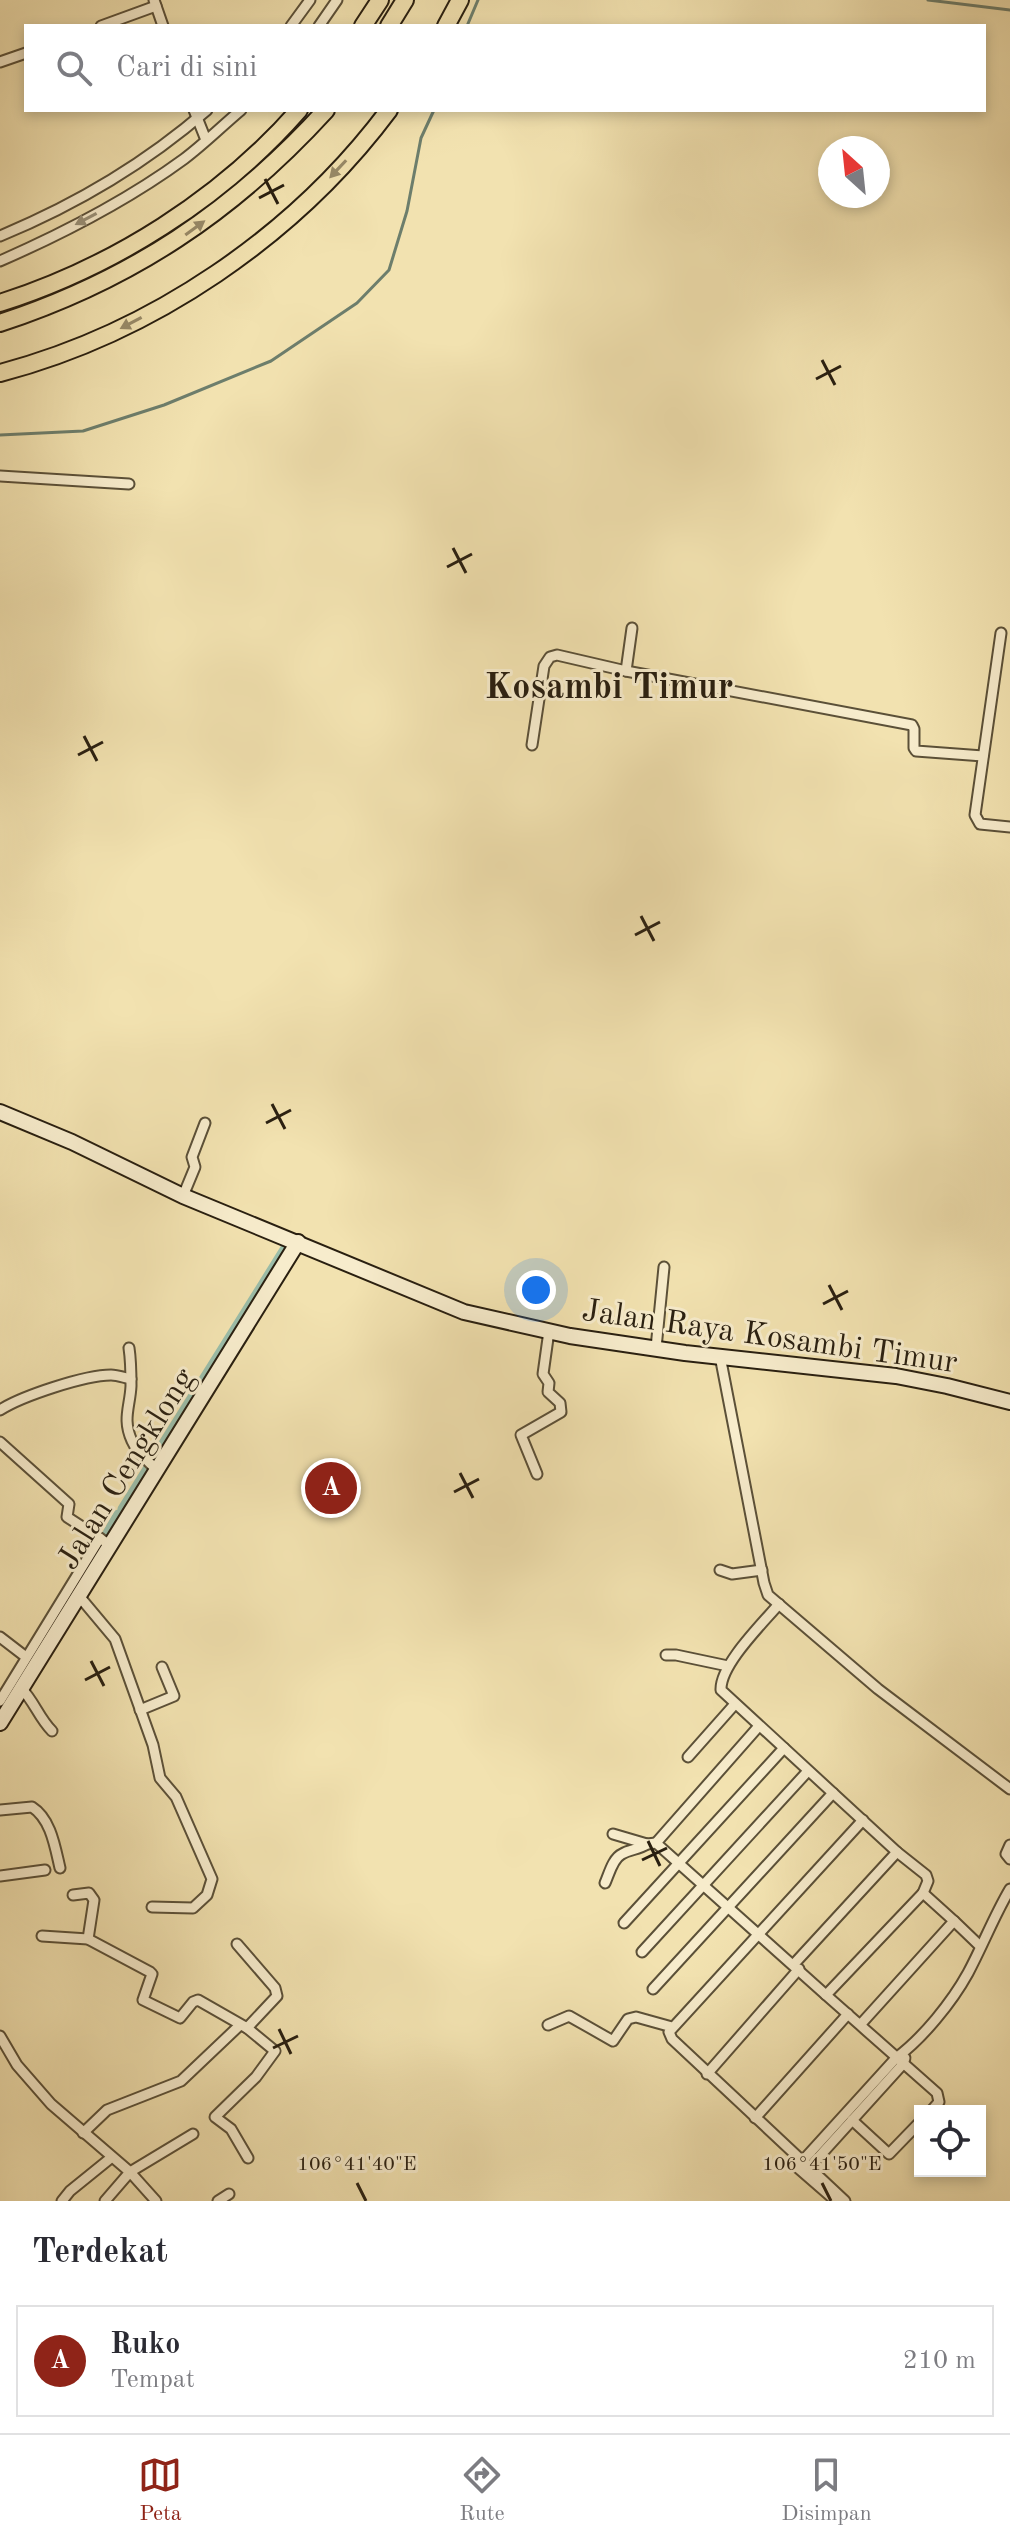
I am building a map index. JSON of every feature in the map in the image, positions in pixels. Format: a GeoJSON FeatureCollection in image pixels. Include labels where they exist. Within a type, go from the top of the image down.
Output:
{"type":"FeatureCollection","features":[{"type":"Feature","properties":{"kind":"highway"},"geometry":{"type":"LineString","coordinates":[[364,24],[380,0]]}},
{"type":"Feature","properties":{"kind":"highway"},"geometry":{"type":"LineString","coordinates":[[390,24],[405,0]]}},
{"type":"Feature","properties":{"kind":"highway"},"geometry":{"type":"LineString","coordinates":[[447,24],[460,0]]}},
{"type":"Feature","properties":{"kind":"highway"},"geometry":{"type":"LineString","coordinates":[[0,303],[69,276],[148,235],[220,184],[297,112]]}},
{"type":"Feature","properties":{"kind":"highway"},"geometry":{"type":"LineString","coordinates":[[0,323],[50,307],[116,275],[183,237],[241,194],[324,112]]}},
{"type":"Feature","properties":{"kind":"highway"},"geometry":{"type":"LineString","coordinates":[[0,373],[89,344],[169,302],[225,267],[267,236],[320,188],[387,112]]}},
{"type":"Feature","properties":{"kind":"main road","name":"Jalan Raya Kosambi Timur"},"geometry":{"type":"LineString","coordinates":[[0,1112],[72,1142],[183,1196],[464,1312],[549,1331],[656,1348],[896,1376],[1010,1402]]}},
{"type":"Feature","properties":{"kind":"main road","name":"Jalan Cengklong"},"geometry":{"type":"LineString","coordinates":[[0,1723],[10,1696],[79,1596],[105,1541],[298,1242]]}},
{"type":"Feature","properties":{"kind":"street"},"geometry":{"type":"LineString","coordinates":[[292,24],[310,0]]}},
{"type":"Feature","properties":{"kind":"street"},"geometry":{"type":"LineString","coordinates":[[320,24],[337,0]]}},
{"type":"Feature","properties":{"kind":"street"},"geometry":{"type":"LineString","coordinates":[[106,24],[155,3],[162,24]]}},
{"type":"Feature","properties":{"kind":"street"},"geometry":{"type":"LineString","coordinates":[[0,62],[24,54]]}},
{"type":"Feature","properties":{"kind":"street"},"geometry":{"type":"LineString","coordinates":[[0,261],[119,201],[186,158],[239,112]]}},
{"type":"Feature","properties":{"kind":"street"},"geometry":{"type":"LineString","coordinates":[[0,236],[108,182],[172,140],[195,114],[206,140]]}},
{"type":"Feature","properties":{"kind":"street"},"geometry":{"type":"LineString","coordinates":[[0,476],[129,484]]}},
{"type":"Feature","properties":{"kind":"street"},"geometry":{"type":"LineString","coordinates":[[626,671],[632,628]]}},
{"type":"Feature","properties":{"kind":"street"},"geometry":{"type":"LineString","coordinates":[[1001,633],[976,819],[984,825],[1010,827]]}},
{"type":"Feature","properties":{"kind":"street"},"geometry":{"type":"LineString","coordinates":[[532,745],[544,666],[550,657],[557,655],[912,725],[916,751],[983,756]]}},
{"type":"Feature","properties":{"kind":"street"},"geometry":{"type":"LineString","coordinates":[[183,1196],[195,1167],[192,1157],[205,1123]]}},
{"type":"Feature","properties":{"kind":"street"},"geometry":{"type":"LineString","coordinates":[[656,1348],[664,1267]]}},
{"type":"Feature","properties":{"kind":"street"},"geometry":{"type":"LineString","coordinates":[[537,1474],[521,1435],[561,1412],[560,1403],[548,1392],[549,1383],[543,1374],[549,1331]]}},
{"type":"Feature","properties":{"kind":"street"},"geometry":{"type":"LineString","coordinates":[[129,1348],[132,1363],[126,1413],[129,1433],[133,1444],[152,1466]]}},
{"type":"Feature","properties":{"kind":"street"},"geometry":{"type":"LineString","coordinates":[[720,1356],[767,1592],[878,1689],[1010,1789]]}},
{"type":"Feature","properties":{"kind":"street"},"geometry":{"type":"LineString","coordinates":[[0,1410],[30,1396],[92,1378],[113,1375],[131,1379]]}},
{"type":"Feature","properties":{"kind":"street"},"geometry":{"type":"LineString","coordinates":[[0,1442],[69,1504],[67,1517],[105,1541],[26,1657],[10,1696],[29,1697],[42,1721],[52,1731]]}},
{"type":"Feature","properties":{"kind":"street"},"geometry":{"type":"LineString","coordinates":[[720,1570],[732,1574],[762,1570]]}},
{"type":"Feature","properties":{"kind":"street"},"geometry":{"type":"LineString","coordinates":[[79,1596],[115,1639],[153,1745],[160,1778],[176,1797],[212,1879],[207,1895],[193,1908],[152,1907]]}},
{"type":"Feature","properties":{"kind":"street"},"geometry":{"type":"LineString","coordinates":[[779,1604],[728,1666],[721,1690],[928,1878],[923,1893],[826,1995]]}},
{"type":"Feature","properties":{"kind":"street"},"geometry":{"type":"LineString","coordinates":[[0,1637],[26,1657]]}},
{"type":"Feature","properties":{"kind":"street"},"geometry":{"type":"LineString","coordinates":[[666,1655],[728,1666]]}},
{"type":"Feature","properties":{"kind":"street"},"geometry":{"type":"LineString","coordinates":[[140,1710],[174,1696],[162,1667]]}},
{"type":"Feature","properties":{"kind":"street"},"geometry":{"type":"LineString","coordinates":[[688,1757],[735,1704]]}},
{"type":"Feature","properties":{"kind":"street"},"geometry":{"type":"LineString","coordinates":[[605,1883],[620,1854],[651,1843],[759,1726]]}},
{"type":"Feature","properties":{"kind":"street"},"geometry":{"type":"LineString","coordinates":[[624,1923],[784,1748]]}},
{"type":"Feature","properties":{"kind":"street"},"geometry":{"type":"LineString","coordinates":[[642,1952],[808,1771]]}},
{"type":"Feature","properties":{"kind":"street"},"geometry":{"type":"LineString","coordinates":[[653,1989],[833,1793]]}},
{"type":"Feature","properties":{"kind":"street"},"geometry":{"type":"LineString","coordinates":[[0,1810],[32,1807],[38,1811],[50,1833],[60,1868]]}},
{"type":"Feature","properties":{"kind":"street"},"geometry":{"type":"LineString","coordinates":[[836,2201],[672,2039],[671,2030],[863,1820]]}},
{"type":"Feature","properties":{"kind":"street"},"geometry":{"type":"LineString","coordinates":[[613,1834],[651,1843],[679,1862],[939,2095],[936,2105]]}},
{"type":"Feature","properties":{"kind":"street"},"geometry":{"type":"LineString","coordinates":[[1010,1845],[1006,1854],[1010,1859]]}},
{"type":"Feature","properties":{"kind":"street"},"geometry":{"type":"LineString","coordinates":[[707,2074],[796,1966],[897,1852]]}},
{"type":"Feature","properties":{"kind":"street"},"geometry":{"type":"LineString","coordinates":[[0,1876],[45,1870]]}},
{"type":"Feature","properties":{"kind":"street"},"geometry":{"type":"LineString","coordinates":[[803,2167],[852,2120],[953,1996],[970,1970],[1010,1889]]}},
{"type":"Feature","properties":{"kind":"street"},"geometry":{"type":"LineString","coordinates":[[73,1895],[89,1893],[94,1900],[88,1939]]}},
{"type":"Feature","properties":{"kind":"street"},"geometry":{"type":"LineString","coordinates":[[923,1893],[980,1946]]}},
{"type":"Feature","properties":{"kind":"street"},"geometry":{"type":"LineString","coordinates":[[860,2025],[954,1921]]}},
{"type":"Feature","properties":{"kind":"street"},"geometry":{"type":"LineString","coordinates":[[42,1936],[88,1939],[152,1974],[143,2000],[180,2018],[198,2000],[275,2051],[256,2077],[215,2117],[231,2129],[248,2158]]}},
{"type":"Feature","properties":{"kind":"street"},"geometry":{"type":"LineString","coordinates":[[83,2133],[107,2110],[181,2081],[277,1996],[275,1988],[237,1944]]}},
{"type":"Feature","properties":{"kind":"street"},"geometry":{"type":"LineString","coordinates":[[755,2118],[848,2014]]}},
{"type":"Feature","properties":{"kind":"street"},"geometry":{"type":"LineString","coordinates":[[548,2025],[569,2016],[613,2041],[627,2020],[636,2017],[671,2030]]}},
{"type":"Feature","properties":{"kind":"street"},"geometry":{"type":"LineString","coordinates":[[0,2036],[17,2065],[51,2104],[130,2172],[156,2201]]}},
{"type":"Feature","properties":{"kind":"street"},"geometry":{"type":"LineString","coordinates":[[803,2167],[899,2061]]}},
{"type":"Feature","properties":{"kind":"street"},"geometry":{"type":"LineString","coordinates":[[852,2120],[889,2154],[914,2128]]}},
{"type":"Feature","properties":{"kind":"street"},"geometry":{"type":"LineString","coordinates":[[105,2201],[130,2172],[193,2134]]}},
{"type":"Feature","properties":{"kind":"street"},"geometry":{"type":"LineString","coordinates":[[62,2201],[112,2157]]}},
{"type":"Feature","properties":{"kind":"street"},"geometry":{"type":"LineString","coordinates":[[803,2167],[845,2201]]}},
{"type":"Feature","properties":{"kind":"street"},"geometry":{"type":"LineString","coordinates":[[218,2201],[229,2194]]}},
{"type":"Feature","properties":{"kind":"waterway"},"geometry":{"type":"LineString","coordinates":[[468,24],[478,0]]}},
{"type":"Feature","properties":{"kind":"waterway"},"geometry":{"type":"LineString","coordinates":[[928,0],[1010,10]]}},
{"type":"Feature","properties":{"kind":"waterway"},"geometry":{"type":"LineString","coordinates":[[0,435],[83,431],[164,405],[271,361],[357,303],[389,270],[407,211],[421,138],[433,112]]}},
{"type":"Feature","properties":{"kind":"waterway"},"geometry":{"type":"LineString","coordinates":[[122,1509],[285,1248]]}},
{"type":"Feature","properties":{"kind":"waterway"},"geometry":{"type":"LineString","coordinates":[[99,1547],[118,1514]]}},
{"type":"Feature","properties":{"kind":"waterway"},"geometry":{"type":"LineString","coordinates":[[16,1684],[41,1642]]}},
{"type":"Feature","properties":{"kind":"place","name":"Ruko"},"geometry":{"type":"Point","coordinates":[331,1488]}},
{"type":"Feature","properties":{"kind":"district","name":"Kosambi Timur"},"geometry":{"type":"Point","coordinates":[609,685]}}]}
